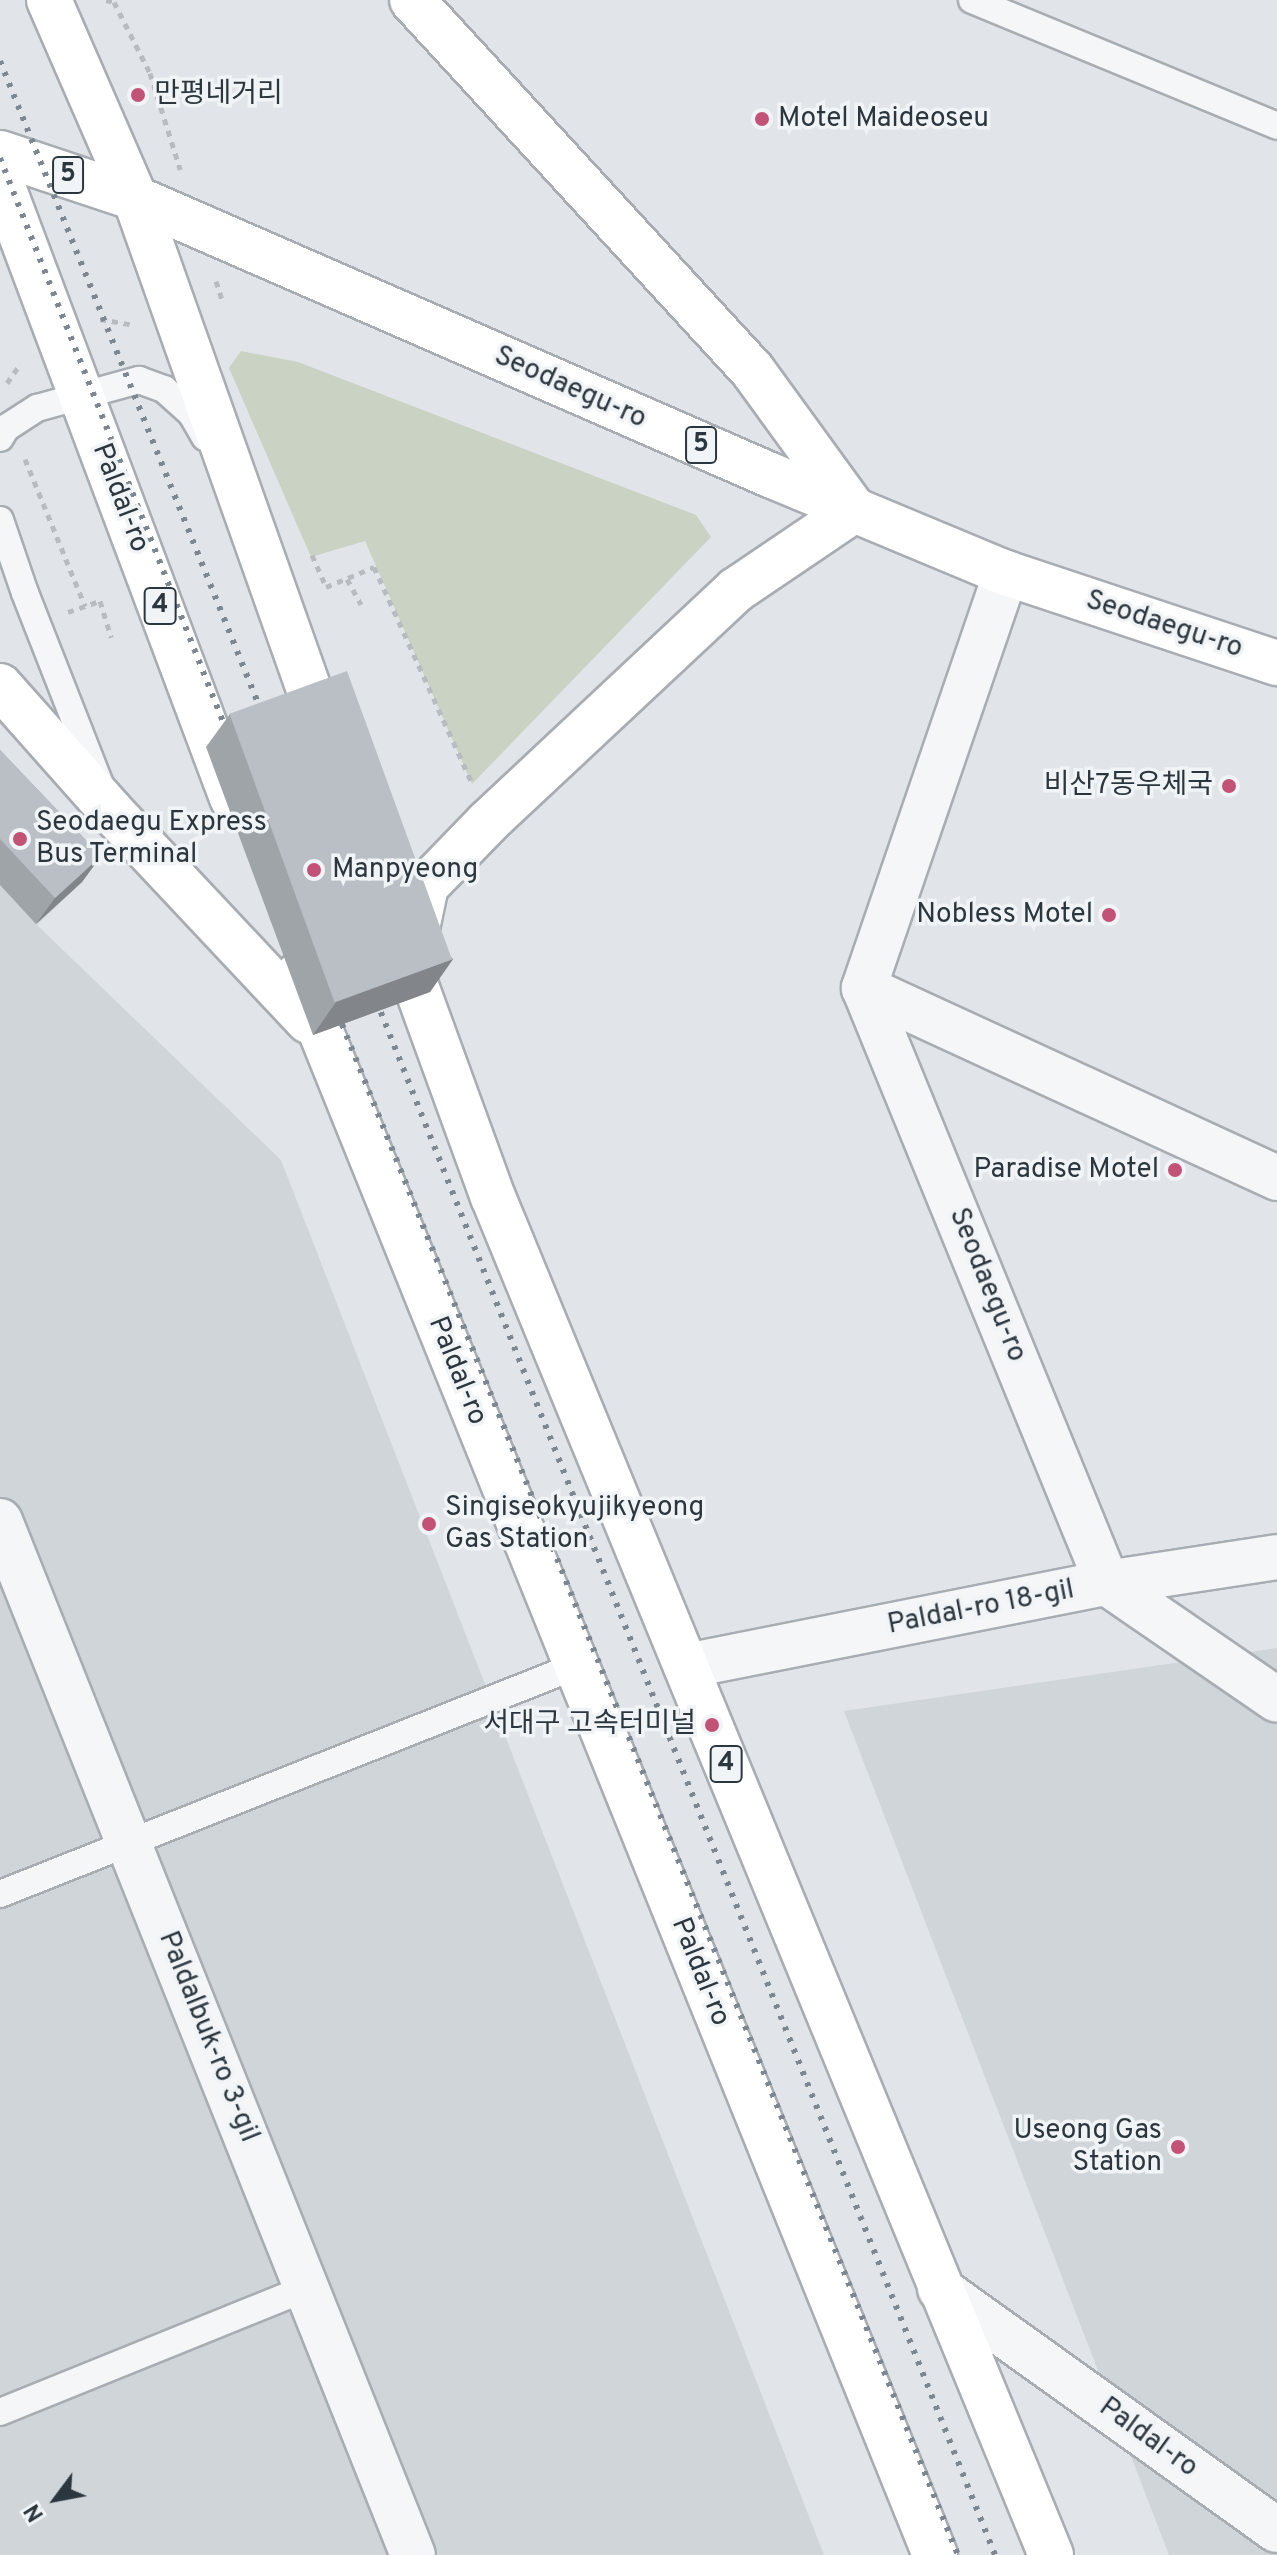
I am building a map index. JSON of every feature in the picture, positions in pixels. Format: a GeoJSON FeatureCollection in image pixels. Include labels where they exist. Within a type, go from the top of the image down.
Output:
{"type":"FeatureCollection","features":[{"type":"Feature","properties":{"kind":"main road"},"geometry":{"type":"LineString","coordinates":[[49,0],[135,198],[341,777]]}},
{"type":"Feature","properties":{"kind":"main road"},"geometry":{"type":"LineString","coordinates":[[409,969],[426,886],[488,822],[736,590],[854,510],[753,371],[623,234],[412,0]]}},
{"type":"Feature","properties":{"kind":"main road","name":"5"},"geometry":{"type":"LineString","coordinates":[[0,153],[135,198]]}},
{"type":"Feature","properties":{"kind":"main road","name":"Paldal-ro"},"geometry":{"type":"LineString","coordinates":[[0,179],[248,841]]}},
{"type":"Feature","properties":{"kind":"main road","name":"Seodaegu-ro"},"geometry":{"type":"LineString","coordinates":[[135,198],[1006,573],[1277,663]]}},
{"type":"Feature","properties":{"kind":"main road"},"geometry":{"type":"LineString","coordinates":[[0,686],[111,811],[320,1034]]}},
{"type":"Feature","properties":{"kind":"main road","name":"4"},"geometry":{"type":"LineString","coordinates":[[383,895],[493,1197],[1051,2555]]}},
{"type":"Feature","properties":{"kind":"main road","name":"Paldal-ro"},"geometry":{"type":"LineString","coordinates":[[282,930],[320,1034],[935,2555]]}},
{"type":"Feature","properties":{"kind":"street"},"geometry":{"type":"LineString","coordinates":[[1006,573],[864,988],[1277,1178]]}},
{"type":"Feature","properties":{"kind":"street","name":"Seodaegu-ro"},"geometry":{"type":"LineString","coordinates":[[864,988],[894,1053],[1107,1583]]}},
{"type":"Feature","properties":{"kind":"street","name":"Paldalbuk-ro 3-gil"},"geometry":{"type":"LineString","coordinates":[[0,1521],[413,2555]]}},
{"type":"Feature","properties":{"kind":"street","name":"Paldal-ro 18-gil"},"geometry":{"type":"LineString","coordinates":[[686,1666],[1107,1583],[1277,1557]]}},
{"type":"Feature","properties":{"kind":"street"},"geometry":{"type":"LineString","coordinates":[[1107,1583],[1277,1700]]}},
{"type":"Feature","properties":{"kind":"street","name":"Paldal-ro"},"geometry":{"type":"LineString","coordinates":[[940,2289],[1276,2526]]}},
{"type":"Feature","properties":{"kind":"lane"},"geometry":{"type":"LineString","coordinates":[[972,0],[1277,126]]}},
{"type":"Feature","properties":{"kind":"lane"},"geometry":{"type":"LineString","coordinates":[[6,431],[37,408],[139,380],[164,389],[191,413],[241,496]]}},
{"type":"Feature","properties":{"kind":"lane"},"geometry":{"type":"LineString","coordinates":[[0,520],[28,603],[111,811]]}},
{"type":"Feature","properties":{"kind":"lane"},"geometry":{"type":"LineString","coordinates":[[0,1894],[576,1666]]}},
{"type":"Feature","properties":{"kind":"lane"},"geometry":{"type":"LineString","coordinates":[[0,2412],[307,2288]]}},
{"type":"Feature","properties":{"kind":"path"},"geometry":{"type":"LineString","coordinates":[[106,0],[114,2],[150,73],[226,313]]}},
{"type":"Feature","properties":{"kind":"path"},"geometry":{"type":"LineString","coordinates":[[49,311],[183,334]]}},
{"type":"Feature","properties":{"kind":"path"},"geometry":{"type":"LineString","coordinates":[[0,391],[23,366],[17,352]]}},
{"type":"Feature","properties":{"kind":"path"},"geometry":{"type":"LineString","coordinates":[[6,431],[85,606]]}},
{"type":"Feature","properties":{"kind":"path"},"geometry":{"type":"LineString","coordinates":[[307,544],[326,587],[374,567],[488,822]]}},
{"type":"Feature","properties":{"kind":"path"},"geometry":{"type":"LineString","coordinates":[[347,579],[361,604]]}},
{"type":"Feature","properties":{"kind":"shaded area"},"geometry":{"type":"Polygon","coordinates":[[[0,796],[82,882],[37,925],[281,1160],[824,2555],[0,2555],[0,796]]]}},
{"type":"Feature","properties":{"kind":"shaded area"},"geometry":{"type":"Polygon","coordinates":[[[1277,1648],[1277,2555],[1169,2555],[844,1711],[1277,1648]]]}},
{"type":"Feature","properties":{"kind":"green space"},"geometry":{"type":"Polygon","coordinates":[[[241,351],[298,362],[696,515],[711,537],[472,784],[365,541],[311,557],[229,368],[241,351]]]}},
{"type":"Feature","properties":{"kind":"building"},"geometry":{"type":"Polygon","coordinates":[[[347,671],[452,959],[335,1002],[230,714],[347,671]]]}},
{"type":"Feature","properties":{"kind":"building"},"geometry":{"type":"Polygon","coordinates":[[[0,750],[101,856],[55,898],[0,839],[0,750]]]}},
{"type":"Feature","properties":{"kind":"railway"},"geometry":{"type":"LineString","coordinates":[[0,61],[266,723]]}},
{"type":"Feature","properties":{"kind":"railway"},"geometry":{"type":"LineString","coordinates":[[0,158],[231,742]]}},
{"type":"Feature","properties":{"kind":"railway"},"geometry":{"type":"LineString","coordinates":[[372,990],[995,2555]]}},
{"type":"Feature","properties":{"kind":"railway"},"geometry":{"type":"LineString","coordinates":[[333,1002],[958,2555]]}},
{"type":"Feature","properties":{"kind":"place","name":"만평네거리"},"geometry":{"type":"Point","coordinates":[138,95]}},
{"type":"Feature","properties":{"kind":"place","name":"Motel Maideoseu"},"geometry":{"type":"Point","coordinates":[762,119]}},
{"type":"Feature","properties":{"kind":"place","name":"비산7동우체국"},"geometry":{"type":"Point","coordinates":[1229,786]}},
{"type":"Feature","properties":{"kind":"place","name":"Seodaegu Express Bus Terminal"},"geometry":{"type":"Point","coordinates":[20,839]}},
{"type":"Feature","properties":{"kind":"place","name":"Manpyeong"},"geometry":{"type":"Point","coordinates":[314,870]}},
{"type":"Feature","properties":{"kind":"place","name":"Nobless Motel"},"geometry":{"type":"Point","coordinates":[1109,915]}},
{"type":"Feature","properties":{"kind":"place","name":"Paradise Motel"},"geometry":{"type":"Point","coordinates":[1175,1170]}},
{"type":"Feature","properties":{"kind":"place","name":"Singiseokyujikyeong Gas Station"},"geometry":{"type":"Point","coordinates":[429,1524]}},
{"type":"Feature","properties":{"kind":"place","name":"서대구 고속터미널"},"geometry":{"type":"Point","coordinates":[712,1725]}},
{"type":"Feature","properties":{"kind":"place","name":"Useong Gas Station"},"geometry":{"type":"Point","coordinates":[1178,2147]}}]}
